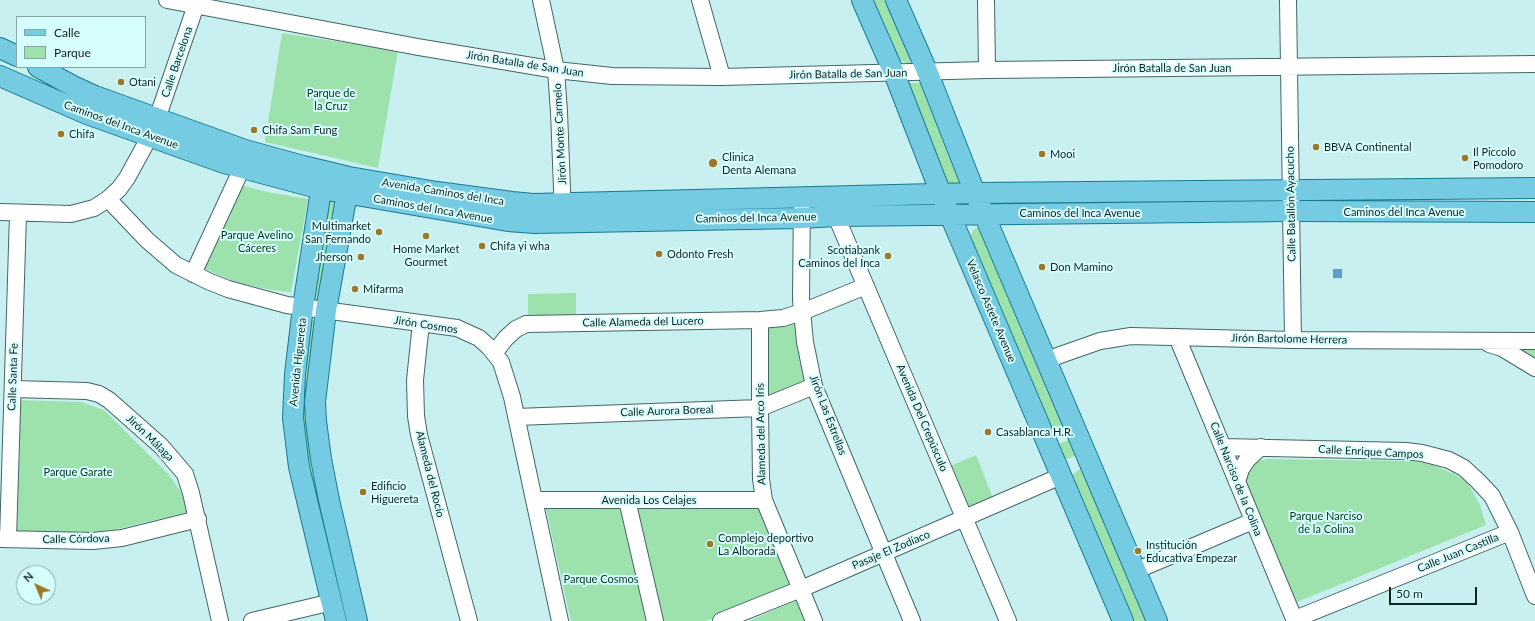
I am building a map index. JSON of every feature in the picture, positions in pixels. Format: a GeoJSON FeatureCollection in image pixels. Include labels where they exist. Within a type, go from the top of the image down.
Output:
{"type":"FeatureCollection","features":[{"type":"Feature","properties":{"kind":"main road","name":"Velasco Astete Avenue"},"geometry":{"type":"LineString","coordinates":[[862,0],[894,73],[941,194],[1123,621]]}},
{"type":"Feature","properties":{"kind":"main road"},"geometry":{"type":"LineString","coordinates":[[896,0],[927,71],[975,193],[1157,621]]}},
{"type":"Feature","properties":{"kind":"main road"},"geometry":{"type":"LineString","coordinates":[[0,48],[16,56]]}},
{"type":"Feature","properties":{"kind":"main road","name":"Caminos del Inca Avenue"},"geometry":{"type":"LineString","coordinates":[[40,68],[224,163],[242,168],[323,180]]}},
{"type":"Feature","properties":{"kind":"main road","name":"Caminos del Inca Avenue"},"geometry":{"type":"LineString","coordinates":[[0,76],[87,114],[154,127],[303,166],[323,180]]}},
{"type":"Feature","properties":{"kind":"main road","name":"Avenida Caminos del Inca"},"geometry":{"type":"LineString","coordinates":[[323,180],[348,185],[437,192],[533,204],[563,212]]}},
{"type":"Feature","properties":{"kind":"main road","name":"Avenida Higuereta"},"geometry":{"type":"LineString","coordinates":[[323,180],[303,307],[295,374],[293,418],[299,467],[334,612]]}},
{"type":"Feature","properties":{"kind":"main road","name":"Avenida Higuereta"},"geometry":{"type":"LineString","coordinates":[[348,185],[326,310],[315,402],[321,459],[329,500],[358,621]]}},
{"type":"Feature","properties":{"kind":"main road","name":"Caminos del Inca Avenue"},"geometry":{"type":"LineString","coordinates":[[563,212],[802,196],[1535,188]]}},
{"type":"Feature","properties":{"kind":"main road","name":"Caminos del Inca Avenue"},"geometry":{"type":"LineString","coordinates":[[563,212],[801,218],[836,216],[1292,211],[1535,212]]}},
{"type":"Feature","properties":{"kind":"main road"},"geometry":{"type":"LineString","coordinates":[[1045,439],[1074,427]]}},
{"type":"Feature","properties":{"kind":"main road"},"geometry":{"type":"LineString","coordinates":[[1059,472],[1086,455]]}},
{"type":"Feature","properties":{"kind":"street","name":"Jirón Batalla de San Juan"},"geometry":{"type":"LineString","coordinates":[[167,0],[418,47],[556,70],[612,76],[722,77],[987,70],[1290,68],[1535,64]]}},
{"type":"Feature","properties":{"kind":"street","name":"Jirón Monte Carmelo"},"geometry":{"type":"LineString","coordinates":[[541,0],[556,70],[563,212]]}},
{"type":"Feature","properties":{"kind":"street"},"geometry":{"type":"LineString","coordinates":[[700,0],[722,77]]}},
{"type":"Feature","properties":{"kind":"street"},"geometry":{"type":"LineString","coordinates":[[986,0],[987,70]]}},
{"type":"Feature","properties":{"kind":"street","name":"Calle Batallón Ayacucho"},"geometry":{"type":"LineString","coordinates":[[1288,0],[1293,340]]}},
{"type":"Feature","properties":{"kind":"street","name":"Calle Barcelona"},"geometry":{"type":"LineString","coordinates":[[0,212],[18,214],[71,214],[94,208],[108,199],[119,189],[127,178],[154,127],[196,5]]}},
{"type":"Feature","properties":{"kind":"street"},"geometry":{"type":"LineString","coordinates":[[193,274],[242,168]]}},
{"type":"Feature","properties":{"kind":"street","name":"Jirón Las Estrellas"},"geometry":{"type":"LineString","coordinates":[[802,196],[801,300],[805,342],[814,386],[912,621]]}},
{"type":"Feature","properties":{"kind":"street","name":"Jirón Cosmos"},"geometry":{"type":"LineString","coordinates":[[108,199],[165,256],[176,265],[228,289],[287,305],[457,328],[479,338],[495,352],[501,362],[508,381],[560,621]]}},
{"type":"Feature","properties":{"kind":"street","name":"Calle Santa Fe"},"geometry":{"type":"LineString","coordinates":[[4,539],[13,389],[18,214]]}},
{"type":"Feature","properties":{"kind":"street","name":"Avenida Del Crepúsculo"},"geometry":{"type":"LineString","coordinates":[[836,216],[1008,621]]}},
{"type":"Feature","properties":{"kind":"street","name":"Calle Alameda del Lucero"},"geometry":{"type":"LineString","coordinates":[[495,352],[506,338],[516,329],[526,324],[760,320],[783,318],[802,312],[866,286]]}},
{"type":"Feature","properties":{"kind":"street","name":"Alameda del Arco Iris"},"geometry":{"type":"LineString","coordinates":[[760,320],[761,479],[764,500],[814,621]]}},
{"type":"Feature","properties":{"kind":"street","name":"Alameda del Rocío"},"geometry":{"type":"LineString","coordinates":[[422,323],[417,357],[415,388],[416,416],[419,436],[469,621]]}},
{"type":"Feature","properties":{"kind":"street","name":"Jirón Bartolome Herrera"},"geometry":{"type":"LineString","coordinates":[[1046,360],[1100,341],[1131,336],[1293,340],[1535,341]]}},
{"type":"Feature","properties":{"kind":"street","name":"Calle Narciso de la Colina"},"geometry":{"type":"LineString","coordinates":[[1177,337],[1236,482],[1254,521],[1295,620]]}},
{"type":"Feature","properties":{"kind":"street"},"geometry":{"type":"LineString","coordinates":[[1476,340],[1502,348],[1535,368]]}},
{"type":"Feature","properties":{"kind":"street","name":"Calle Aurora Boreal"},"geometry":{"type":"LineString","coordinates":[[516,417],[760,408],[814,386]]}},
{"type":"Feature","properties":{"kind":"street","name":"Jirón Málaga"},"geometry":{"type":"LineString","coordinates":[[13,389],[87,391],[98,394],[109,400],[161,446],[185,474],[192,492],[220,621]]}},
{"type":"Feature","properties":{"kind":"street","name":"Calle Enrique Campos"},"geometry":{"type":"LineString","coordinates":[[1223,447],[1406,452],[1422,453],[1449,460],[1464,468],[1492,496],[1510,532],[1535,596]]}},
{"type":"Feature","properties":{"kind":"street"},"geometry":{"type":"LineString","coordinates":[[1236,482],[1241,469],[1247,460],[1261,447]]}},
{"type":"Feature","properties":{"kind":"street","name":"Pasaje El Zodíaco"},"geometry":{"type":"LineString","coordinates":[[721,621],[801,589],[964,518],[1059,472]]}},
{"type":"Feature","properties":{"kind":"street","name":"Avenida Los Celajes"},"geometry":{"type":"LineString","coordinates":[[534,500],[764,500]]}},
{"type":"Feature","properties":{"kind":"street"},"geometry":{"type":"LineString","coordinates":[[627,500],[655,621]]}},
{"type":"Feature","properties":{"kind":"street","name":"Calle Córdova"},"geometry":{"type":"LineString","coordinates":[[4,539],[93,541],[122,538],[198,519]]}},
{"type":"Feature","properties":{"kind":"street"},"geometry":{"type":"LineString","coordinates":[[1135,571],[1254,521]]}},
{"type":"Feature","properties":{"kind":"street","name":"Calle Juan Castilla"},"geometry":{"type":"LineString","coordinates":[[1295,620],[1510,532]]}},
{"type":"Feature","properties":{"kind":"street"},"geometry":{"type":"LineString","coordinates":[[252,621],[334,612]]}},
{"type":"Feature","properties":{"kind":"green space"},"geometry":{"type":"Polygon","coordinates":[[[874,0],[890,0],[915,57],[908,64],[900,60],[874,0]]]}},
{"type":"Feature","properties":{"kind":"green space","name":"Parque de la Cruz"},"geometry":{"type":"Polygon","coordinates":[[[282,33],[398,51],[378,168],[265,142],[282,33]]]}},
{"type":"Feature","properties":{"kind":"green space"},"geometry":{"type":"Polygon","coordinates":[[[906,83],[924,83],[965,184],[947,185],[906,83]]]}},
{"type":"Feature","properties":{"kind":"green space","name":"Parque Avelino Cáceres"},"geometry":{"type":"Polygon","coordinates":[[[237,184],[267,192],[308,199],[291,292],[272,290],[235,282],[199,266],[237,184]]]}},
{"type":"Feature","properties":{"kind":"green space"},"geometry":{"type":"Polygon","coordinates":[[[328,199],[338,201],[318,302],[313,301],[328,199]]]}},
{"type":"Feature","properties":{"kind":"green space"},"geometry":{"type":"Polygon","coordinates":[[[982,227],[1067,423],[1051,430],[970,236],[974,229],[982,227]]]}},
{"type":"Feature","properties":{"kind":"green space"},"geometry":{"type":"Polygon","coordinates":[[[576,293],[576,318],[528,318],[528,294],[576,293]]]}},
{"type":"Feature","properties":{"kind":"green space"},"geometry":{"type":"Polygon","coordinates":[[[309,320],[318,320],[314,347],[354,621],[341,621],[296,420],[309,320]]]}},
{"type":"Feature","properties":{"kind":"green space"},"geometry":{"type":"Polygon","coordinates":[[[794,322],[807,376],[806,382],[763,404],[763,323],[794,322]]]}},
{"type":"Feature","properties":{"kind":"green space"},"geometry":{"type":"Polygon","coordinates":[[[1535,345],[1535,361],[1509,346],[1535,345]]]}},
{"type":"Feature","properties":{"kind":"green space","name":"Parque Garate"},"geometry":{"type":"Polygon","coordinates":[[[18,400],[81,402],[104,410],[169,475],[183,495],[188,512],[113,530],[79,534],[13,534],[18,400]]]}},
{"type":"Feature","properties":{"kind":"green space"},"geometry":{"type":"Polygon","coordinates":[[[1073,438],[1079,454],[1063,461],[1057,445],[1073,438]]]}},
{"type":"Feature","properties":{"kind":"green space"},"geometry":{"type":"Polygon","coordinates":[[[976,455],[994,501],[965,513],[946,468],[976,455]]]}},
{"type":"Feature","properties":{"kind":"green space","name":"Parque Narciso de la Colina"},"geometry":{"type":"Polygon","coordinates":[[[1269,459],[1414,461],[1434,465],[1466,480],[1480,505],[1486,525],[1297,602],[1287,594],[1244,479],[1249,469],[1257,461],[1269,459]]]}},
{"type":"Feature","properties":{"kind":"green space"},"geometry":{"type":"Polygon","coordinates":[[[1080,469],[1085,469],[1151,621],[1132,621],[1070,476],[1080,469]]]}},
{"type":"Feature","properties":{"kind":"green space","name":"Complejo deportivo La Alborada"},"geometry":{"type":"Polygon","coordinates":[[[633,503],[760,503],[794,585],[706,621],[662,621],[633,503]]]}},
{"type":"Feature","properties":{"kind":"green space","name":"Parque Cosmos"},"geometry":{"type":"Polygon","coordinates":[[[621,507],[650,621],[571,621],[546,509],[621,507]]]}},
{"type":"Feature","properties":{"kind":"green space"},"geometry":{"type":"Polygon","coordinates":[[[802,598],[811,621],[749,621],[802,598]]]}},
{"type":"Feature","properties":{"kind":"water"},"geometry":{"type":"Polygon","coordinates":[[[1333,269],[1342,269],[1342,278],[1333,278],[1333,269]]]}},
{"type":"Feature","properties":{"kind":"place","name":"Otani"},"geometry":{"type":"Point","coordinates":[121,82]}},
{"type":"Feature","properties":{"kind":"place","name":"Chifa Sam Fung"},"geometry":{"type":"Point","coordinates":[254,130]}},
{"type":"Feature","properties":{"kind":"place","name":"Chifa"},"geometry":{"type":"Point","coordinates":[61,134]}},
{"type":"Feature","properties":{"kind":"place","name":"BBVA Continental"},"geometry":{"type":"Point","coordinates":[1316,147]}},
{"type":"Feature","properties":{"kind":"place","name":"Mooi"},"geometry":{"type":"Point","coordinates":[1042,154]}},
{"type":"Feature","properties":{"kind":"place","name":"Il Piccolo Pomodoro"},"geometry":{"type":"Point","coordinates":[1465,158]}},
{"type":"Feature","properties":{"kind":"place","name":"Clinica Denta Alemana"},"geometry":{"type":"Point","coordinates":[713,163]}},
{"type":"Feature","properties":{"kind":"place","name":"Multimarket San Fernando"},"geometry":{"type":"Point","coordinates":[379,232]}},
{"type":"Feature","properties":{"kind":"place","name":"Home Market Gourmet"},"geometry":{"type":"Point","coordinates":[426,236]}},
{"type":"Feature","properties":{"kind":"place","name":"Chifa yi wha"},"geometry":{"type":"Point","coordinates":[482,246]}},
{"type":"Feature","properties":{"kind":"place","name":"Odonto Fresh"},"geometry":{"type":"Point","coordinates":[659,254]}},
{"type":"Feature","properties":{"kind":"place","name":"Scotiabank Caminos del Inca"},"geometry":{"type":"Point","coordinates":[888,256]}},
{"type":"Feature","properties":{"kind":"place","name":"Jherson"},"geometry":{"type":"Point","coordinates":[361,257]}},
{"type":"Feature","properties":{"kind":"place","name":"Don Mamino"},"geometry":{"type":"Point","coordinates":[1042,267]}},
{"type":"Feature","properties":{"kind":"place","name":"Mifarma"},"geometry":{"type":"Point","coordinates":[355,289]}},
{"type":"Feature","properties":{"kind":"place","name":"Casablanca H.R."},"geometry":{"type":"Point","coordinates":[988,432]}},
{"type":"Feature","properties":{"kind":"place","name":"Edificio Higuereta"},"geometry":{"type":"Point","coordinates":[363,492]}},
{"type":"Feature","properties":{"kind":"place","name":"Complejo deportivo La Alborada"},"geometry":{"type":"Point","coordinates":[710,544]}},
{"type":"Feature","properties":{"kind":"place","name":"Institución Educativa Empezar"},"geometry":{"type":"Point","coordinates":[1138,551]}}]}
